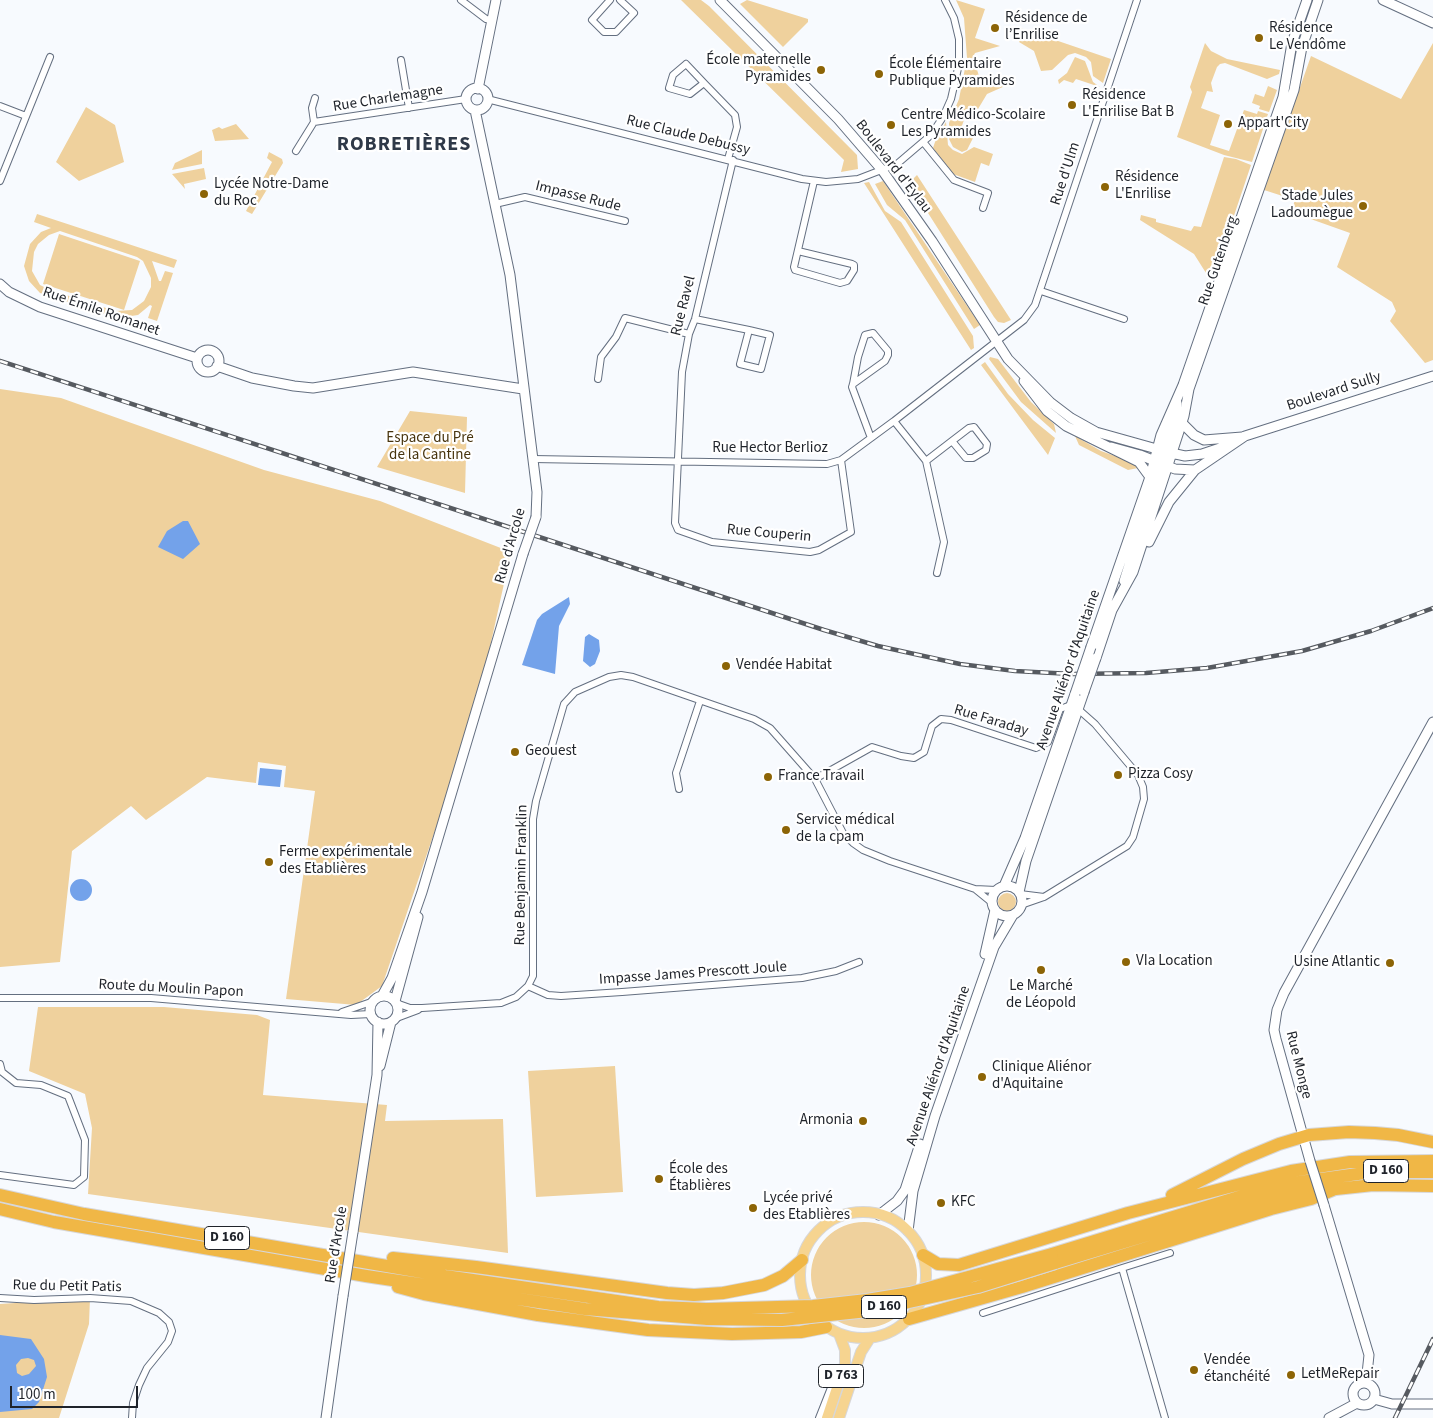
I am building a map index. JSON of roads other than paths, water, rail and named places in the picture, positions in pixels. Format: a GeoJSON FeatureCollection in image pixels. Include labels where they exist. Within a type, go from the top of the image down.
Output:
{"type":"FeatureCollection","features":[{"type":"Feature","properties":{"kind":"highway"},"geometry":{"type":"LineString","coordinates":[[1128,1213],[1186,1189],[1252,1156],[1303,1137],[1349,1132],[1398,1135],[1433,1142]]}},
{"type":"Feature","properties":{"kind":"highway"},"geometry":{"type":"LineString","coordinates":[[923,1255],[938,1264],[959,1265],[1128,1213],[1291,1171],[1364,1161],[1433,1161]]}},
{"type":"Feature","properties":{"kind":"highway","name":"D 160"},"geometry":{"type":"LineString","coordinates":[[1054,1258],[1278,1185],[1372,1172],[1433,1172]]}},
{"type":"Feature","properties":{"kind":"highway","name":"D 160"},"geometry":{"type":"LineString","coordinates":[[0,1209],[54,1222],[366,1276],[585,1309],[707,1314],[813,1306],[910,1293],[1054,1258],[1280,1195],[1373,1184],[1433,1186]]}},
{"type":"Feature","properties":{"kind":"highway"},"geometry":{"type":"LineString","coordinates":[[909,1319],[1022,1288],[1271,1209],[1311,1199],[1340,1187]]}},
{"type":"Feature","properties":{"kind":"highway","name":"D 160"},"geometry":{"type":"LineString","coordinates":[[0,1195],[84,1214],[520,1288],[707,1314]]}},
{"type":"Feature","properties":{"kind":"highway"},"geometry":{"type":"LineString","coordinates":[[371,1262],[391,1258],[694,1295],[749,1289],[778,1278],[802,1260]]}},
{"type":"Feature","properties":{"kind":"highway","name":"D 160"},"geometry":{"type":"LineString","coordinates":[[366,1276],[382,1283],[424,1294],[538,1315],[648,1330],[732,1334],[801,1332],[826,1326]]}},
{"type":"Feature","properties":{"kind":"main road"},"geometry":{"type":"LineString","coordinates":[[478,89],[496,0]]}},
{"type":"Feature","properties":{"kind":"main road","name":"Boulevard d'Eylau"},"geometry":{"type":"LineString","coordinates":[[720,0],[838,120],[882,170],[1019,372],[1029,391],[1059,421],[1094,440],[1162,463]]}},
{"type":"Feature","properties":{"kind":"main road","name":"Rue Gutenberg"},"geometry":{"type":"LineString","coordinates":[[1162,463],[1175,420],[1177,398],[1283,97],[1292,43],[1307,0]]}},
{"type":"Feature","properties":{"kind":"main road","name":"Rue Gutenberg"},"geometry":{"type":"LineString","coordinates":[[1162,463],[1165,451],[1182,423],[1198,363],[1294,90],[1302,47],[1318,0]]}},
{"type":"Feature","properties":{"kind":"main road"},"geometry":{"type":"LineString","coordinates":[[1383,0],[1433,24]]}},
{"type":"Feature","properties":{"kind":"main road"},"geometry":{"type":"LineString","coordinates":[[478,89],[484,91],[487,99],[484,107],[475,110],[468,105],[466,99],[469,93],[478,89]]}},
{"type":"Feature","properties":{"kind":"main road","name":"Rue d'Arcole"},"geometry":{"type":"LineString","coordinates":[[382,996],[392,978],[422,892],[523,554],[536,517],[538,505],[510,274],[475,110]]}},
{"type":"Feature","properties":{"kind":"main road","name":"Rue Émile Romanet"},"geometry":{"type":"LineString","coordinates":[[0,284],[9,292],[40,307],[197,358]]}},
{"type":"Feature","properties":{"kind":"main road"},"geometry":{"type":"LineString","coordinates":[[203,351],[212,351],[217,356],[217,366],[210,371],[204,371],[199,367],[197,358],[203,351]]}},
{"type":"Feature","properties":{"kind":"main road"},"geometry":{"type":"LineString","coordinates":[[217,366],[252,378],[313,388],[413,372],[523,389]]}},
{"type":"Feature","properties":{"kind":"main road","name":"Boulevard d'Eylau"},"geometry":{"type":"LineString","coordinates":[[1019,372],[1050,402],[1088,428],[1127,442],[1165,451]]}},
{"type":"Feature","properties":{"kind":"main road","name":"Boulevard Sully"},"geometry":{"type":"LineString","coordinates":[[1195,470],[1229,445],[1245,436],[1433,376]]}},
{"type":"Feature","properties":{"kind":"main road","name":"Boulevard Sully"},"geometry":{"type":"LineString","coordinates":[[1182,423],[1194,435],[1204,440],[1245,436]]}},
{"type":"Feature","properties":{"kind":"main road","name":"Boulevard Sully"},"geometry":{"type":"LineString","coordinates":[[1165,451],[1185,456],[1202,454],[1229,445]]}},
{"type":"Feature","properties":{"kind":"main road","name":"Boulevard d'Eylau"},"geometry":{"type":"LineString","coordinates":[[1111,447],[1139,462],[1150,477]]}},
{"type":"Feature","properties":{"kind":"main road"},"geometry":{"type":"LineString","coordinates":[[1162,463],[1184,470],[1195,470]]}},
{"type":"Feature","properties":{"kind":"main road","name":"Avenue Aliénor d'Aquitaine"},"geometry":{"type":"LineString","coordinates":[[1080,693],[1091,647],[1150,477],[1162,463]]}},
{"type":"Feature","properties":{"kind":"main road","name":"Avenue Aliénor d'Aquitaine"},"geometry":{"type":"LineString","coordinates":[[1000,888],[1025,838],[1080,693],[1096,658],[1112,610],[1133,572],[1162,463]]}},
{"type":"Feature","properties":{"kind":"main road","name":"Avenue Aliénor d'Aquitaine"},"geometry":{"type":"LineString","coordinates":[[1121,594],[1162,463]]}},
{"type":"Feature","properties":{"kind":"main road","name":"Avenue Aliénor d'Aquitaine"},"geometry":{"type":"LineString","coordinates":[[1133,572],[1140,566],[1154,531],[1170,502],[1195,470]]}},
{"type":"Feature","properties":{"kind":"main road","name":"Avenue Aliénor d'Aquitaine"},"geometry":{"type":"LineString","coordinates":[[1020,893],[1030,846],[1075,707]]}},
{"type":"Feature","properties":{"kind":"main road","name":"Rue Monge"},"geometry":{"type":"LineString","coordinates":[[1366,1384],[1369,1356],[1303,1137],[1274,1030],[1277,1010],[1284,993],[1433,722]]}},
{"type":"Feature","properties":{"kind":"main road"},"geometry":{"type":"LineString","coordinates":[[1012,887],[1020,893],[1021,905],[1012,915],[1003,916],[993,906],[1000,888],[1012,887]]}},
{"type":"Feature","properties":{"kind":"main road","name":"Rue d'Arcole"},"geometry":{"type":"LineString","coordinates":[[395,1002],[414,934],[422,892]]}},
{"type":"Feature","properties":{"kind":"main road","name":"Avenue Aliénor d'Aquitaine"},"geometry":{"type":"LineString","coordinates":[[879,1215],[897,1201],[905,1190],[988,946],[993,906]]}},
{"type":"Feature","properties":{"kind":"main road","name":"Avenue Aliénor d'Aquitaine"},"geometry":{"type":"LineString","coordinates":[[908,1231],[913,1190],[935,1116],[994,947],[1012,915]]}},
{"type":"Feature","properties":{"kind":"main road"},"geometry":{"type":"LineString","coordinates":[[382,996],[395,1002],[398,1011],[393,1020],[378,1022],[371,1014],[374,1001],[382,996]]}},
{"type":"Feature","properties":{"kind":"main road","name":"Rue d'Arcole"},"geometry":{"type":"LineString","coordinates":[[377,1076],[384,1055],[386,1037],[393,1020]]}},
{"type":"Feature","properties":{"kind":"main road","name":"Rue d'Arcole"},"geometry":{"type":"LineString","coordinates":[[326,1418],[377,1076],[378,1022]]}},
{"type":"Feature","properties":{"kind":"main road"},"geometry":{"type":"LineString","coordinates":[[850,1214],[879,1215],[890,1218],[908,1231],[923,1255],[926,1282],[917,1308],[909,1319],[893,1331],[870,1338],[849,1337],[839,1334],[826,1326],[811,1310],[802,1290],[802,1260],[810,1242],[831,1221],[850,1214]]}},
{"type":"Feature","properties":{"kind":"main road","name":"D 763"},"geometry":{"type":"LineString","coordinates":[[827,1418],[845,1366],[845,1350],[839,1334]]}},
{"type":"Feature","properties":{"kind":"main road","name":"D 763"},"geometry":{"type":"LineString","coordinates":[[839,1418],[861,1352],[870,1338]]}},
{"type":"Feature","properties":{"kind":"main road"},"geometry":{"type":"LineString","coordinates":[[1357,1403],[1353,1397],[1354,1390],[1359,1384],[1366,1384],[1374,1389],[1374,1399]]}},
{"type":"Feature","properties":{"kind":"main road"},"geometry":{"type":"LineString","coordinates":[[1328,1418],[1357,1403],[1366,1405],[1374,1399]]}},
{"type":"Feature","properties":{"kind":"main road"},"geometry":{"type":"LineString","coordinates":[[1374,1399],[1392,1404],[1433,1404]]}},
{"type":"Feature","properties":{"kind":"street"},"geometry":{"type":"LineString","coordinates":[[461,0],[486,19],[491,20]]}},
{"type":"Feature","properties":{"kind":"street"},"geometry":{"type":"LineString","coordinates":[[610,0],[592,20],[604,32],[616,32],[634,13],[620,0]]}},
{"type":"Feature","properties":{"kind":"street","name":"Rue Claude Debussy"},"geometry":{"type":"LineString","coordinates":[[487,99],[814,181],[858,179],[897,164],[924,143],[943,118],[951,100],[959,64],[959,39],[954,18],[945,0]]}},
{"type":"Feature","properties":{"kind":"street","name":"Rue d'Ulm"},"geometry":{"type":"LineString","coordinates":[[997,340],[1024,320],[1036,304],[1137,0]]}},
{"type":"Feature","properties":{"kind":"street"},"geometry":{"type":"LineString","coordinates":[[0,181],[50,57]]}},
{"type":"Feature","properties":{"kind":"street"},"geometry":{"type":"LineString","coordinates":[[401,60],[409,108]]}},
{"type":"Feature","properties":{"kind":"street","name":"Rue Ravel"},"geometry":{"type":"LineString","coordinates":[[679,461],[682,372],[737,127],[735,115],[686,64],[673,75],[669,88],[690,94],[704,83]]}},
{"type":"Feature","properties":{"kind":"street","name":"Rue Charlemagne"},"geometry":{"type":"LineString","coordinates":[[296,151],[314,122],[312,108],[315,98]]}},
{"type":"Feature","properties":{"kind":"street","name":"Rue Charlemagne"},"geometry":{"type":"LineString","coordinates":[[314,122],[466,99]]}},
{"type":"Feature","properties":{"kind":"street"},"geometry":{"type":"LineString","coordinates":[[0,106],[26,116]]}},
{"type":"Feature","properties":{"kind":"street"},"geometry":{"type":"LineString","coordinates":[[924,143],[954,180],[988,193],[983,208]]}},
{"type":"Feature","properties":{"kind":"street"},"geometry":{"type":"LineString","coordinates":[[798,250],[852,264],[854,270],[844,283],[798,272],[794,267],[814,181]]}},
{"type":"Feature","properties":{"kind":"street","name":"Impasse Rude"},"geometry":{"type":"LineString","coordinates":[[495,204],[525,197],[625,222]]}},
{"type":"Feature","properties":{"kind":"street"},"geometry":{"type":"LineString","coordinates":[[1040,291],[1124,319]]}},
{"type":"Feature","properties":{"kind":"street"},"geometry":{"type":"LineString","coordinates":[[598,379],[601,358],[616,337],[625,318],[689,334]]}},
{"type":"Feature","properties":{"kind":"street"},"geometry":{"type":"LineString","coordinates":[[695,318],[749,330],[770,336],[761,369],[740,364],[749,330]]}},
{"type":"Feature","properties":{"kind":"street"},"geometry":{"type":"LineString","coordinates":[[853,384],[885,361],[888,356],[888,351],[873,332],[865,335],[853,384],[854,394],[871,438]]}},
{"type":"Feature","properties":{"kind":"street","name":"Rue Hector Berlioz"},"geometry":{"type":"LineString","coordinates":[[533,458],[827,464],[842,460],[997,340]]}},
{"type":"Feature","properties":{"kind":"street"},"geometry":{"type":"LineString","coordinates":[[894,421],[926,461],[944,542],[937,573]]}},
{"type":"Feature","properties":{"kind":"street"},"geometry":{"type":"LineString","coordinates":[[926,461],[952,441],[969,428],[974,427],[987,444],[986,450],[973,458],[966,458],[952,441]]}},
{"type":"Feature","properties":{"kind":"street","name":"Rue Couperin"},"geometry":{"type":"LineString","coordinates":[[679,461],[675,523],[678,530],[712,542],[810,552],[819,550],[851,532],[842,460]]}},
{"type":"Feature","properties":{"kind":"street","name":"Rue Benjamin Franklin"},"geometry":{"type":"LineString","coordinates":[[528,986],[533,976],[534,819],[536,801],[564,704],[575,692],[609,677],[621,675],[754,719],[770,728],[815,779],[843,833],[863,850],[975,889],[1000,888]]}},
{"type":"Feature","properties":{"kind":"street"},"geometry":{"type":"LineString","coordinates":[[678,789],[676,773],[700,701]]}},
{"type":"Feature","properties":{"kind":"street"},"geometry":{"type":"LineString","coordinates":[[1021,905],[1044,897],[1127,846],[1133,837],[1144,799],[1143,787],[1138,775],[1095,724],[1075,707]]}},
{"type":"Feature","properties":{"kind":"street","name":"Rue Faraday"},"geometry":{"type":"LineString","coordinates":[[815,779],[872,747],[914,758],[924,752],[932,726],[941,719],[951,720],[1036,748],[1044,746],[1048,742],[1060,709],[1075,707]]}},
{"type":"Feature","properties":{"kind":"street","name":"Rue Benjamin Franklin"},"geometry":{"type":"LineString","coordinates":[[975,889],[993,906]]}},
{"type":"Feature","properties":{"kind":"street"},"geometry":{"type":"LineString","coordinates":[[1020,893],[1044,897]]}},
{"type":"Feature","properties":{"kind":"street","name":"Impasse James Prescott Joule"},"geometry":{"type":"LineString","coordinates":[[528,986],[548,995],[561,996],[632,992],[810,977],[836,972],[859,962]]}},
{"type":"Feature","properties":{"kind":"street"},"geometry":{"type":"LineString","coordinates":[[395,1002],[410,1008],[501,1003],[516,997],[528,986]]}},
{"type":"Feature","properties":{"kind":"street","name":"Route du Moulin Papon"},"geometry":{"type":"LineString","coordinates":[[0,998],[152,998],[371,1014]]}},
{"type":"Feature","properties":{"kind":"street","name":"Route du Moulin Papon"},"geometry":{"type":"LineString","coordinates":[[340,1013],[374,1001]]}},
{"type":"Feature","properties":{"kind":"street"},"geometry":{"type":"LineString","coordinates":[[393,1020],[422,1008]]}},
{"type":"Feature","properties":{"kind":"street"},"geometry":{"type":"LineString","coordinates":[[0,1064],[2,1072],[16,1083],[41,1085],[68,1096],[85,1140],[84,1177],[74,1185],[0,1175]]}},
{"type":"Feature","properties":{"kind":"street"},"geometry":{"type":"LineString","coordinates":[[983,1313],[1170,1253]]}},
{"type":"Feature","properties":{"kind":"street"},"geometry":{"type":"LineString","coordinates":[[1122,1268],[1165,1418]]}},
{"type":"Feature","properties":{"kind":"street","name":"Rue du Petit Patis"},"geometry":{"type":"LineString","coordinates":[[0,1298],[34,1300],[90,1298],[131,1301],[159,1313],[169,1322],[172,1331],[168,1342],[147,1368],[139,1385],[132,1418]]}},
{"type":"Feature","properties":{"kind":"street"},"geometry":{"type":"LineString","coordinates":[[819,1418],[836,1375],[845,1366]]}},
{"type":"Feature","properties":{"kind":"water"},"geometry":{"type":"Polygon","coordinates":[[[183,521],[188,521],[200,544],[183,559],[158,547],[167,531],[183,521]]]}},
{"type":"Feature","properties":{"kind":"water"},"geometry":{"type":"Polygon","coordinates":[[[569,597],[570,604],[559,626],[555,674],[522,665],[537,620],[542,614],[569,597]]]}},
{"type":"Feature","properties":{"kind":"water"},"geometry":{"type":"Polygon","coordinates":[[[589,634],[599,640],[600,651],[595,664],[590,667],[583,661],[585,637],[589,634]]]}},
{"type":"Feature","properties":{"kind":"water"},"geometry":{"type":"Polygon","coordinates":[[[260,768],[282,770],[280,787],[258,785],[260,768]]]}},
{"type":"Feature","properties":{"kind":"water"},"geometry":{"type":"Polygon","coordinates":[[[81,879],[89,882],[92,890],[89,898],[81,901],[73,898],[70,890],[73,882],[81,879]]]}},
{"type":"Feature","properties":{"kind":"water"},"geometry":{"type":"Polygon","coordinates":[[[0,1335],[31,1339],[44,1359],[47,1377],[39,1402],[32,1409],[0,1412],[0,1335]],[[28,1358],[21,1359],[16,1365],[17,1373],[22,1376],[29,1374],[36,1366],[34,1360],[28,1358]]]}},
{"type":"Feature","properties":{"kind":"railway"},"geometry":{"type":"LineString","coordinates":[[0,361],[824,630],[878,646],[960,664],[1015,671],[1072,674],[1146,673],[1207,668],[1302,651],[1371,631],[1433,608]]}},
{"type":"Feature","properties":{"kind":"railway"},"geometry":{"type":"LineString","coordinates":[[1395,1418],[1433,1339]]}},
{"type":"Feature","properties":{"kind":"place","name":"Résidence de l’Enrilise"},"geometry":{"type":"Point","coordinates":[995,28]}},
{"type":"Feature","properties":{"kind":"place","name":"Résidence Le Vendôme"},"geometry":{"type":"Point","coordinates":[1259,38]}},
{"type":"Feature","properties":{"kind":"place","name":"École maternelle Pyramides"},"geometry":{"type":"Point","coordinates":[821,70]}},
{"type":"Feature","properties":{"kind":"place","name":"École Élémentaire Publique Pyramides"},"geometry":{"type":"Point","coordinates":[879,74]}},
{"type":"Feature","properties":{"kind":"place","name":"Résidence L'Enrilise Bat B"},"geometry":{"type":"Point","coordinates":[1072,105]}},
{"type":"Feature","properties":{"kind":"place","name":"Appart'City"},"geometry":{"type":"Point","coordinates":[1228,124]}},
{"type":"Feature","properties":{"kind":"place","name":"Centre Médico-Scolaire Les Pyramides"},"geometry":{"type":"Point","coordinates":[891,125]}},
{"type":"Feature","properties":{"kind":"place","name":"Résidence L'Enrilise"},"geometry":{"type":"Point","coordinates":[1105,187]}},
{"type":"Feature","properties":{"kind":"place","name":"Lycée Notre-Dame du Roc"},"geometry":{"type":"Point","coordinates":[204,194]}},
{"type":"Feature","properties":{"kind":"place","name":"Stade Jules Ladoumègue"},"geometry":{"type":"Point","coordinates":[1363,206]}},
{"type":"Feature","properties":{"kind":"place","name":"Vendée Habitat"},"geometry":{"type":"Point","coordinates":[726,666]}},
{"type":"Feature","properties":{"kind":"place","name":"Geouest"},"geometry":{"type":"Point","coordinates":[515,752]}},
{"type":"Feature","properties":{"kind":"place","name":"Pizza Cosy"},"geometry":{"type":"Point","coordinates":[1118,775]}},
{"type":"Feature","properties":{"kind":"place","name":"France Travail"},"geometry":{"type":"Point","coordinates":[768,777]}},
{"type":"Feature","properties":{"kind":"place","name":"Service médical de la cpam"},"geometry":{"type":"Point","coordinates":[786,830]}},
{"type":"Feature","properties":{"kind":"place","name":"Ferme expérimentale des Etablières"},"geometry":{"type":"Point","coordinates":[269,862]}},
{"type":"Feature","properties":{"kind":"place","name":"VIa Location"},"geometry":{"type":"Point","coordinates":[1126,962]}},
{"type":"Feature","properties":{"kind":"place","name":"Usine Atlantic"},"geometry":{"type":"Point","coordinates":[1390,963]}},
{"type":"Feature","properties":{"kind":"place","name":"Le Marché de Léopold"},"geometry":{"type":"Point","coordinates":[1041,970]}},
{"type":"Feature","properties":{"kind":"place","name":"Clinique Aliénor d'Aquitaine"},"geometry":{"type":"Point","coordinates":[982,1077]}},
{"type":"Feature","properties":{"kind":"place","name":"Armonia"},"geometry":{"type":"Point","coordinates":[863,1121]}},
{"type":"Feature","properties":{"kind":"place","name":"École des Établières"},"geometry":{"type":"Point","coordinates":[659,1179]}},
{"type":"Feature","properties":{"kind":"place","name":"KFC"},"geometry":{"type":"Point","coordinates":[941,1203]}},
{"type":"Feature","properties":{"kind":"place","name":"Lycée privé des Etablières"},"geometry":{"type":"Point","coordinates":[753,1208]}},
{"type":"Feature","properties":{"kind":"place","name":"Vendée étanchéité"},"geometry":{"type":"Point","coordinates":[1194,1370]}},
{"type":"Feature","properties":{"kind":"place","name":"LetMeRepair"},"geometry":{"type":"Point","coordinates":[1291,1375]}},
{"type":"Feature","properties":{"kind":"district","name":"ROBRETIÈRES"},"geometry":{"type":"Point","coordinates":[404,146]}},
{"type":"Feature","properties":{"kind":"park label","name":"Espace du Pré de la Cantine"},"geometry":{"type":"Point","coordinates":[430,448]}}]}
